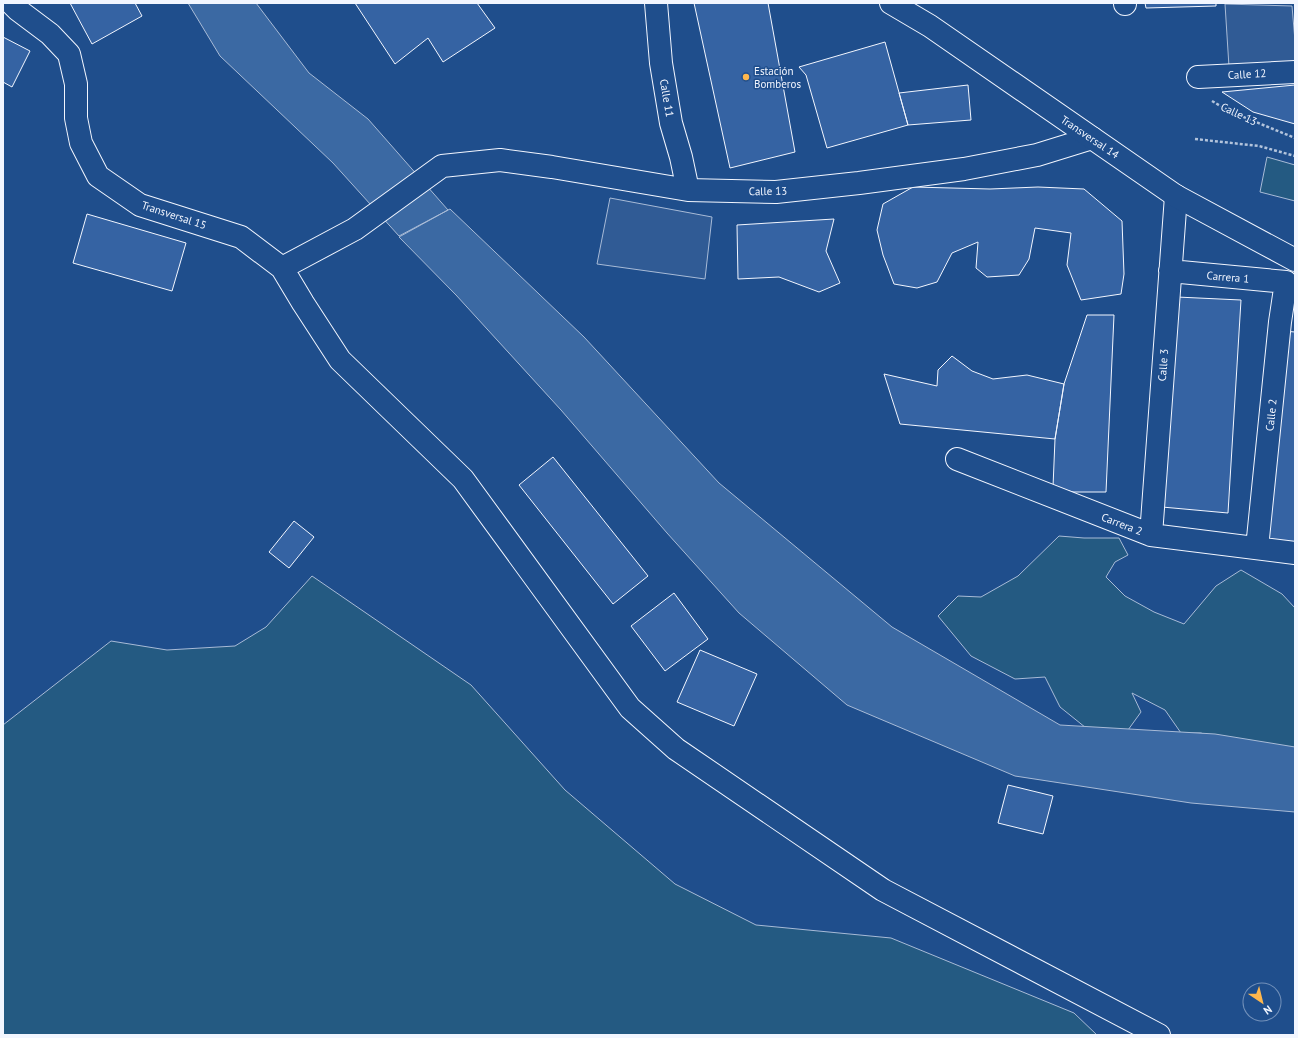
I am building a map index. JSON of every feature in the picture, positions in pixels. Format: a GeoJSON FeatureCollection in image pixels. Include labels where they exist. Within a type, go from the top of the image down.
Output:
{"type":"FeatureCollection","features":[{"type":"Feature","properties":{"kind":"main road","name":"Transversal 15"},"geometry":{"type":"LineString","coordinates":[[11,3],[50,34],[69,54],[76,84],[76,118],[81,143],[98,176],[140,205],[242,237],[282,268]]}},
{"type":"Feature","properties":{"kind":"main road","name":"Calle 11"},"geometry":{"type":"LineString","coordinates":[[656,3],[661,63],[671,123],[681,157],[688,190]]}},
{"type":"Feature","properties":{"kind":"main road","name":"Transversal 14"},"geometry":{"type":"LineString","coordinates":[[891,3],[930,26],[1176,196],[1295,260]]}},
{"type":"Feature","properties":{"kind":"main road","name":"Calle 12"},"geometry":{"type":"LineString","coordinates":[[1198,77],[1295,72]]}},
{"type":"Feature","properties":{"kind":"main road","name":"Calle 13"},"geometry":{"type":"LineString","coordinates":[[282,268],[355,229],[442,166],[500,160],[552,167],[688,190],[776,192],[964,169],[1037,155],[1092,138]]}},
{"type":"Feature","properties":{"kind":"main road","name":"Calle 3"},"geometry":{"type":"LineString","coordinates":[[1151,535],[1176,196]]}},
{"type":"Feature","properties":{"kind":"main road"},"geometry":{"type":"LineString","coordinates":[[282,268],[340,360],[463,479],[630,708],[676,749],[883,890],[1159,1035]]}},
{"type":"Feature","properties":{"kind":"main road","name":"Carrera 1"},"geometry":{"type":"LineString","coordinates":[[1170,272],[1286,282]]}},
{"type":"Feature","properties":{"kind":"main road","name":"Calle 2"},"geometry":{"type":"LineString","coordinates":[[1257,548],[1287,323],[1286,282]]}},
{"type":"Feature","properties":{"kind":"main road","name":"Carrera 2"},"geometry":{"type":"LineString","coordinates":[[958,459],[1151,535],[1295,553]]}},
{"type":"Feature","properties":{"kind":"path","name":"Calle 13"},"geometry":{"type":"LineString","coordinates":[[1198,77],[1203,96],[1229,111],[1295,138]]}},
{"type":"Feature","properties":{"kind":"path"},"geometry":{"type":"LineString","coordinates":[[1195,139],[1259,146],[1295,156]]}},
{"type":"Feature","properties":{"kind":"shaded area"},"geometry":{"type":"Polygon","coordinates":[[[188,3],[256,3],[309,73],[368,119],[448,210],[399,236],[333,163],[220,56],[188,3]]]}},
{"type":"Feature","properties":{"kind":"shaded area"},"geometry":{"type":"Polygon","coordinates":[[[1225,4],[1292,6],[1295,63],[1229,67],[1225,4]]]}},
{"type":"Feature","properties":{"kind":"shaded area"},"geometry":{"type":"Polygon","coordinates":[[[1267,157],[1295,165],[1295,201],[1260,192],[1267,157]]]}},
{"type":"Feature","properties":{"kind":"shaded area"},"geometry":{"type":"Polygon","coordinates":[[[610,198],[712,217],[705,279],[597,264],[610,198]]]}},
{"type":"Feature","properties":{"kind":"shaded area"},"geometry":{"type":"Polygon","coordinates":[[[450,209],[584,337],[719,483],[892,627],[1060,725],[1215,734],[1295,747],[1295,812],[1191,803],[1015,776],[847,705],[739,613],[667,533],[561,410],[456,295],[399,237],[450,209]]]}},
{"type":"Feature","properties":{"kind":"shaded area"},"geometry":{"type":"Polygon","coordinates":[[[1059,536],[1119,538],[1128,555],[1115,562],[1106,577],[1125,596],[1154,612],[1184,624],[1216,586],[1241,570],[1282,594],[1295,608],[1295,767],[1201,733],[1181,733],[1165,710],[1132,693],[1141,712],[1128,730],[1101,740],[1060,707],[1045,677],[1015,679],[971,656],[938,616],[958,596],[981,597],[1018,576],[1059,536]]]}},
{"type":"Feature","properties":{"kind":"shaded area"},"geometry":{"type":"Polygon","coordinates":[[[312,576],[471,685],[565,790],[675,884],[756,925],[891,938],[1074,1013],[1097,1035],[3,1035],[3,725],[111,641],[167,650],[235,646],[266,627],[312,576]]]}},
{"type":"Feature","properties":{"kind":"building"},"geometry":{"type":"Polygon","coordinates":[[[70,3],[135,3],[142,16],[92,44],[70,3]]]}},
{"type":"Feature","properties":{"kind":"building"},"geometry":{"type":"Polygon","coordinates":[[[355,3],[477,3],[495,28],[443,62],[428,38],[395,64],[355,3]]]}},
{"type":"Feature","properties":{"kind":"building","name":"Estación Bomberos"},"geometry":{"type":"Polygon","coordinates":[[[694,3],[768,3],[795,152],[730,168],[694,3]]]}},
{"type":"Feature","properties":{"kind":"building"},"geometry":{"type":"Polygon","coordinates":[[[1145,3],[1216,3],[1216,6],[1146,8],[1145,3]]]}},
{"type":"Feature","properties":{"kind":"building"},"geometry":{"type":"Polygon","coordinates":[[[3,37],[30,51],[12,87],[3,82],[3,37]]]}},
{"type":"Feature","properties":{"kind":"building"},"geometry":{"type":"Polygon","coordinates":[[[885,42],[908,125],[827,148],[806,75],[799,67],[885,42]]]}},
{"type":"Feature","properties":{"kind":"building"},"geometry":{"type":"Polygon","coordinates":[[[968,85],[971,120],[908,125],[899,93],[968,85]]]}},
{"type":"Feature","properties":{"kind":"building"},"geometry":{"type":"Polygon","coordinates":[[[1295,85],[1295,124],[1253,112],[1222,92],[1295,85]]]}},
{"type":"Feature","properties":{"kind":"building"},"geometry":{"type":"Polygon","coordinates":[[[913,187],[990,189],[1038,187],[1084,189],[1122,221],[1124,274],[1121,294],[1081,300],[1067,265],[1071,233],[1035,228],[1029,259],[1019,275],[987,277],[976,268],[978,242],[952,253],[937,282],[917,288],[894,284],[883,255],[877,230],[883,204],[913,187]]]}},
{"type":"Feature","properties":{"kind":"building"},"geometry":{"type":"Polygon","coordinates":[[[87,214],[186,243],[172,291],[73,263],[87,214]]]}},
{"type":"Feature","properties":{"kind":"building"},"geometry":{"type":"Polygon","coordinates":[[[834,219],[826,251],[840,283],[819,292],[779,277],[738,279],[737,225],[834,219]]]}},
{"type":"Feature","properties":{"kind":"building"},"geometry":{"type":"Polygon","coordinates":[[[1177,297],[1241,300],[1228,513],[1162,507],[1177,297]]]}},
{"type":"Feature","properties":{"kind":"building"},"geometry":{"type":"Polygon","coordinates":[[[1087,315],[1114,315],[1106,492],[1073,492],[1053,487],[1055,439],[1064,384],[1087,315]]]}},
{"type":"Feature","properties":{"kind":"building"},"geometry":{"type":"Polygon","coordinates":[[[1283,331],[1295,332],[1295,542],[1263,542],[1283,331]]]}},
{"type":"Feature","properties":{"kind":"building"},"geometry":{"type":"Polygon","coordinates":[[[952,356],[972,371],[993,379],[1027,375],[1064,384],[1055,439],[900,424],[884,374],[937,386],[938,370],[952,356]]]}},
{"type":"Feature","properties":{"kind":"building"},"geometry":{"type":"Polygon","coordinates":[[[553,457],[648,576],[613,604],[519,485],[553,457]]]}},
{"type":"Feature","properties":{"kind":"building"},"geometry":{"type":"Polygon","coordinates":[[[294,521],[314,537],[289,568],[269,552],[294,521]]]}},
{"type":"Feature","properties":{"kind":"building"},"geometry":{"type":"Polygon","coordinates":[[[674,593],[708,639],[665,671],[631,626],[674,593]]]}},
{"type":"Feature","properties":{"kind":"building"},"geometry":{"type":"Polygon","coordinates":[[[700,650],[757,674],[734,726],[677,702],[700,650]]]}},
{"type":"Feature","properties":{"kind":"building"},"geometry":{"type":"Polygon","coordinates":[[[1008,785],[1053,796],[1043,834],[998,823],[1008,785]]]}},
{"type":"Feature","properties":{"kind":"place","name":"Estación Bomberos"},"geometry":{"type":"Point","coordinates":[746,77]}}]}
